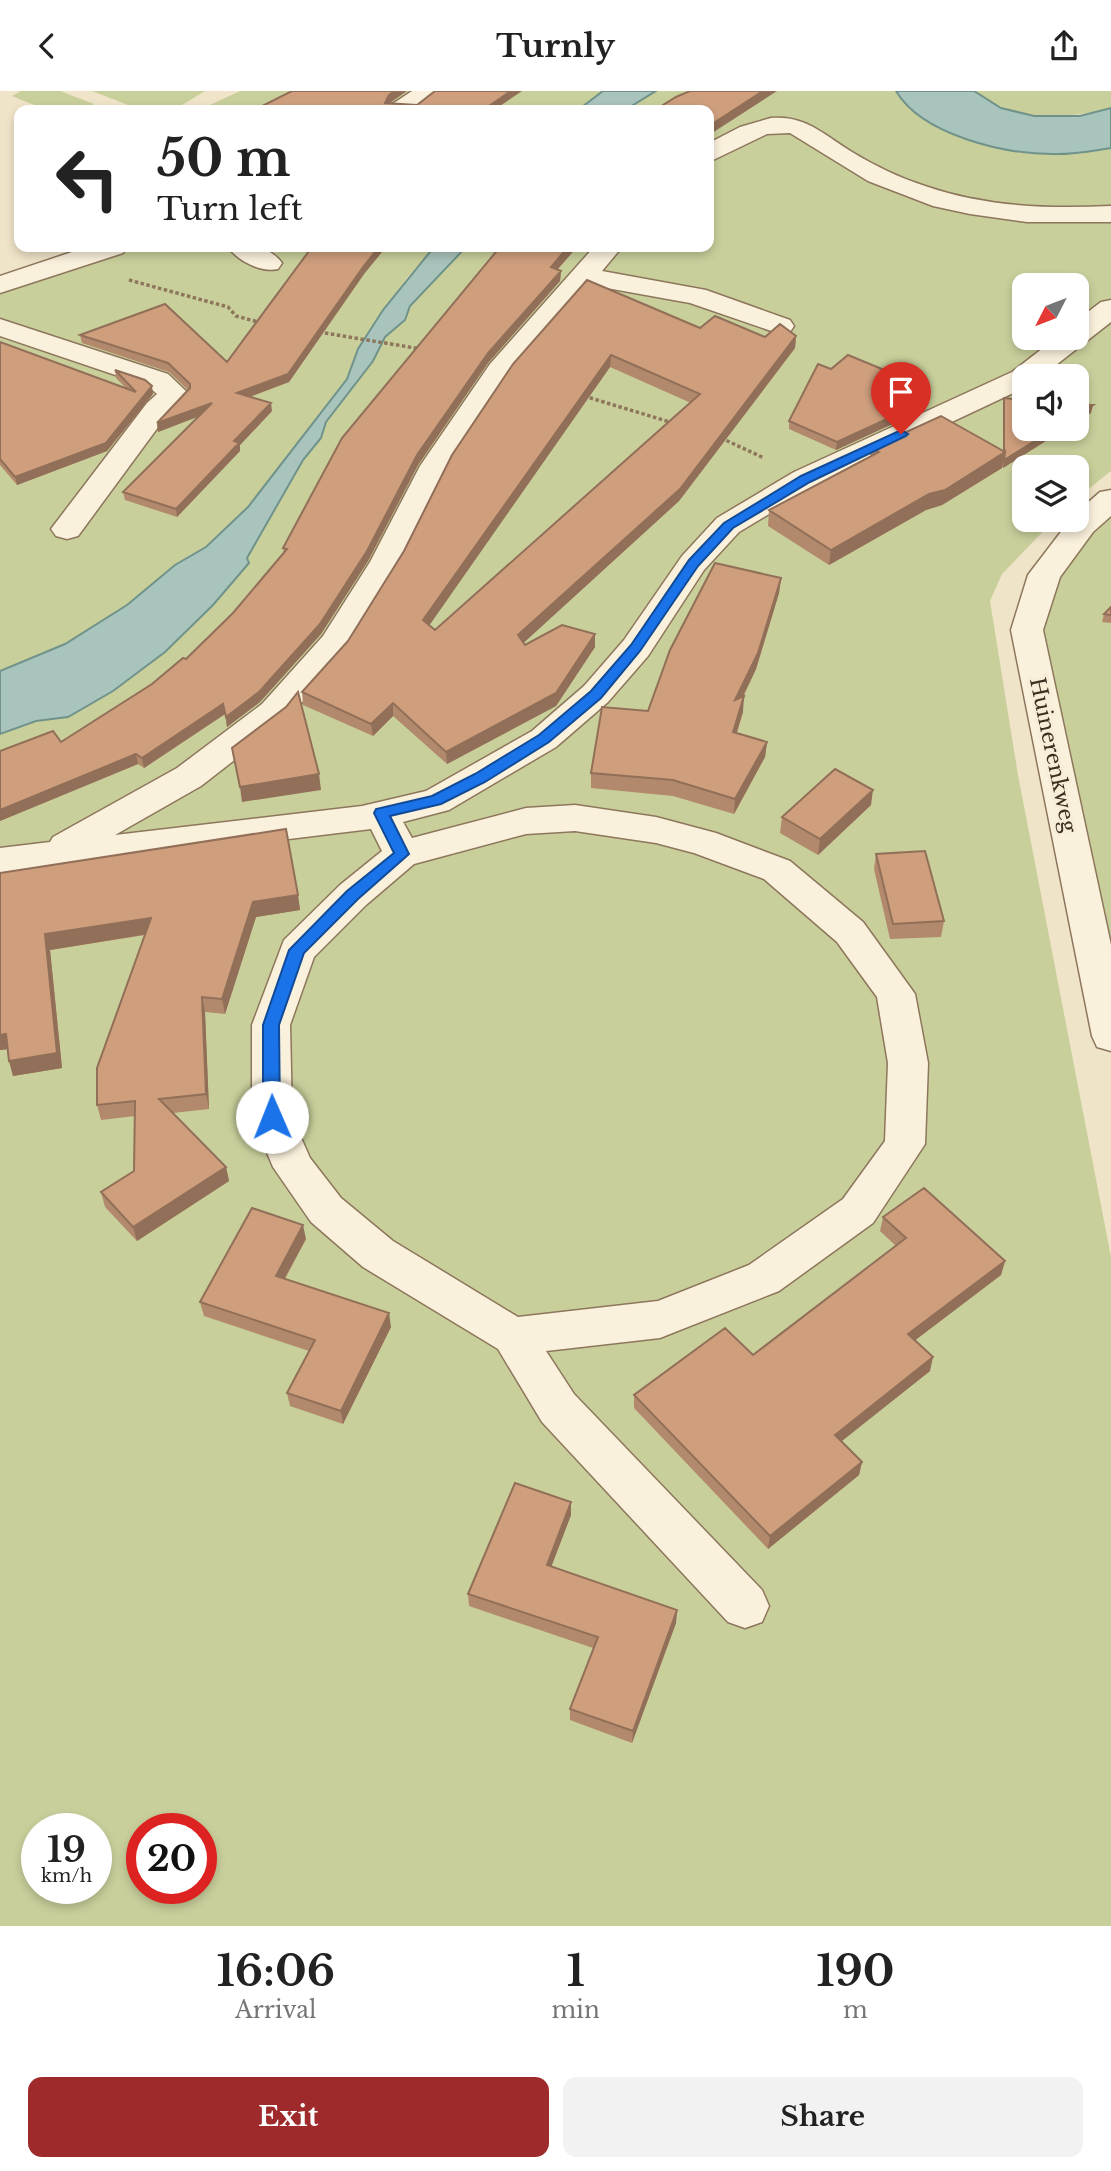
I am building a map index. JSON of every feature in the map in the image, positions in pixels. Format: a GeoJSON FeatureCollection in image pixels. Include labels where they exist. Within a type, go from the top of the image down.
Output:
{"type":"FeatureCollection","features":[{"type":"Feature","properties":{"kind":"street"},"geometry":{"type":"LineString","coordinates":[[408,105],[429,91]]}},
{"type":"Feature","properties":{"kind":"street"},"geometry":{"type":"LineString","coordinates":[[714,151],[743,134],[778,125],[796,126],[841,156],[891,183],[943,198],[1019,215],[1111,214]]}},
{"type":"Feature","properties":{"kind":"street"},"geometry":{"type":"LineString","coordinates":[[0,285],[99,252]]}},
{"type":"Feature","properties":{"kind":"street"},"geometry":{"type":"LineString","coordinates":[[250,252],[268,263]]}},
{"type":"Feature","properties":{"kind":"street"},"geometry":{"type":"LineString","coordinates":[[52,853],[189,777],[274,712],[335,644],[386,562],[435,466],[500,370],[603,252]]}},
{"type":"Feature","properties":{"kind":"street"},"geometry":{"type":"LineString","coordinates":[[581,275],[696,296],[780,326]]}},
{"type":"Feature","properties":{"kind":"street"},"geometry":{"type":"LineString","coordinates":[[1089,325],[1111,308]]}},
{"type":"Feature","properties":{"kind":"street"},"geometry":{"type":"LineString","coordinates":[[0,327],[158,380],[173,394],[157,409],[67,529]]}},
{"type":"Feature","properties":{"kind":"street"},"geometry":{"type":"LineString","coordinates":[[0,861],[362,819],[436,801],[544,739],[596,694],[636,648],[693,563],[728,526],[805,479],[1022,378],[1057,350]]}},
{"type":"Feature","properties":{"kind":"street","name":"Huinerenkweg"},"geometry":{"type":"LineString","coordinates":[[1111,499],[1082,525],[1044,575],[1027,630],[1111,1036]]}},
{"type":"Feature","properties":{"kind":"street"},"geometry":{"type":"LineString","coordinates":[[381,813],[402,854]]}},
{"type":"Feature","properties":{"kind":"street"},"geometry":{"type":"LineString","coordinates":[[513,1336],[660,1319],[764,1279],[858,1211],[905,1144],[908,1063],[896,994],[850,932],[777,870],[703,842],[656,830],[575,818],[526,821],[402,854],[353,895],[297,950],[271,1025],[272,1117],[293,1167],[326,1210],[378,1254],[513,1336],[558,1408],[745,1606]]}},
{"type":"Feature","properties":{"kind":"path"},"geometry":{"type":"LineString","coordinates":[[73,261],[138,283],[228,307],[236,316],[270,324]]}},
{"type":"Feature","properties":{"kind":"path"},"geometry":{"type":"LineString","coordinates":[[308,330],[428,350]]}},
{"type":"Feature","properties":{"kind":"path"},"geometry":{"type":"LineString","coordinates":[[577,394],[680,426]]}},
{"type":"Feature","properties":{"kind":"path"},"geometry":{"type":"LineString","coordinates":[[718,437],[805,479]]}},
{"type":"Feature","properties":{"kind":"green space"},"geometry":{"type":"Polygon","coordinates":[[[21,91],[60,91],[94,104],[36,105],[12,96],[21,91]]]}},
{"type":"Feature","properties":{"kind":"green space"},"geometry":{"type":"Polygon","coordinates":[[[92,91],[205,91],[182,105],[128,105],[92,91]]]}},
{"type":"Feature","properties":{"kind":"green space"},"geometry":{"type":"Polygon","coordinates":[[[240,91],[603,91],[585,105],[210,105],[240,91]]]}},
{"type":"Feature","properties":{"kind":"green space"},"geometry":{"type":"Polygon","coordinates":[[[656,91],[896,91],[902,101],[942,124],[973,140],[999,149],[1047,154],[1111,148],[1111,471],[1089,489],[1089,455],[1012,455],[1012,532],[1042,532],[1002,574],[990,601],[1018,775],[1111,1257],[1111,1926],[0,1926],[0,734],[36,721],[68,717],[113,691],[165,652],[213,605],[249,563],[246,558],[303,460],[321,438],[326,422],[373,361],[385,337],[405,320],[410,306],[461,252],[714,252],[714,105],[633,105],[656,91]]]}},
{"type":"Feature","properties":{"kind":"green space"},"geometry":{"type":"Polygon","coordinates":[[[974,91],[1111,91],[1111,108],[1075,115],[1040,116],[1006,108],[974,91]]]}},
{"type":"Feature","properties":{"kind":"green space"},"geometry":{"type":"Polygon","coordinates":[[[118,252],[430,252],[407,278],[358,349],[347,379],[248,507],[206,547],[175,565],[127,605],[65,644],[0,671],[0,292],[118,252]]]}},
{"type":"Feature","properties":{"kind":"green space"},"geometry":{"type":"Polygon","coordinates":[[[1111,517],[1111,948],[1036,605],[1082,542],[1111,517]]]}},
{"type":"Feature","properties":{"kind":"water"},"geometry":{"type":"Polygon","coordinates":[[[603,91],[656,91],[633,105],[585,105],[603,91]]]}},
{"type":"Feature","properties":{"kind":"water"},"geometry":{"type":"Polygon","coordinates":[[[896,91],[974,91],[1001,108],[1034,116],[1080,116],[1111,108],[1111,148],[1059,154],[988,146],[944,130],[925,119],[908,106],[896,91]]]}},
{"type":"Feature","properties":{"kind":"water"},"geometry":{"type":"Polygon","coordinates":[[[430,252],[461,252],[410,306],[405,320],[385,337],[373,361],[326,422],[321,438],[303,460],[247,558],[249,563],[213,605],[165,652],[113,691],[68,717],[36,721],[0,734],[0,671],[65,644],[127,605],[175,565],[206,547],[248,507],[347,379],[358,349],[383,310],[430,252]]]}},
{"type":"Feature","properties":{"kind":"building"},"geometry":{"type":"Polygon","coordinates":[[[292,91],[395,91],[385,103],[417,105],[264,105],[292,91]]]}},
{"type":"Feature","properties":{"kind":"building"},"geometry":{"type":"Polygon","coordinates":[[[435,91],[511,91],[490,105],[417,105],[435,91]]]}},
{"type":"Feature","properties":{"kind":"building"},"geometry":{"type":"Polygon","coordinates":[[[690,91],[763,91],[714,123],[714,105],[663,105],[690,91]]]}},
{"type":"Feature","properties":{"kind":"building"},"geometry":{"type":"Polygon","coordinates":[[[308,252],[375,252],[288,374],[237,393],[271,403],[234,441],[239,443],[176,509],[123,492],[212,403],[157,423],[190,388],[190,384],[168,363],[80,335],[165,304],[227,362],[308,252]]]}},
{"type":"Feature","properties":{"kind":"building"},"geometry":{"type":"Polygon","coordinates":[[[496,252],[564,252],[551,267],[561,271],[488,353],[417,455],[367,551],[320,624],[259,692],[226,717],[223,704],[142,758],[136,754],[0,810],[0,751],[53,731],[61,742],[152,684],[183,658],[186,659],[233,613],[287,549],[283,548],[342,438],[496,252]]]}},
{"type":"Feature","properties":{"kind":"building"},"geometry":{"type":"Polygon","coordinates":[[[587,280],[700,328],[715,316],[765,337],[780,324],[796,336],[680,489],[518,635],[525,645],[562,625],[595,634],[556,693],[446,752],[393,703],[371,724],[302,692],[348,641],[404,551],[452,455],[513,364],[587,280]],[[611,355],[423,620],[435,630],[700,394],[611,355]]]}},
{"type":"Feature","properties":{"kind":"building"},"geometry":{"type":"Polygon","coordinates":[[[0,342],[136,392],[115,370],[145,380],[152,386],[106,443],[15,477],[0,459],[0,342]]]}},
{"type":"Feature","properties":{"kind":"building"},"geometry":{"type":"Polygon","coordinates":[[[848,355],[904,378],[888,392],[913,407],[837,442],[789,421],[818,364],[831,369],[848,355]]]}},
{"type":"Feature","properties":{"kind":"building"},"geometry":{"type":"Polygon","coordinates":[[[1004,398],[1012,399],[1012,441],[1035,441],[1004,460],[1004,398]]]}},
{"type":"Feature","properties":{"kind":"building"},"geometry":{"type":"Polygon","coordinates":[[[941,416],[1005,452],[945,490],[929,494],[831,550],[769,510],[879,452],[871,448],[941,416]]]}},
{"type":"Feature","properties":{"kind":"building"},"geometry":{"type":"Polygon","coordinates":[[[715,563],[781,578],[758,653],[735,700],[744,696],[733,732],[767,742],[735,799],[673,780],[591,773],[602,707],[648,711],[670,650],[715,563]]]}},
{"type":"Feature","properties":{"kind":"building"},"geometry":{"type":"Polygon","coordinates":[[[298,692],[319,774],[240,787],[232,748],[286,707],[298,692]]]}},
{"type":"Feature","properties":{"kind":"building"},"geometry":{"type":"Polygon","coordinates":[[[835,769],[873,790],[820,839],[782,817],[835,769]]]}},
{"type":"Feature","properties":{"kind":"building"},"geometry":{"type":"Polygon","coordinates":[[[286,829],[298,895],[253,902],[222,999],[202,997],[206,1094],[159,1099],[226,1167],[133,1227],[101,1192],[134,1171],[135,1101],[97,1105],[97,1068],[151,918],[45,934],[57,1053],[9,1061],[6,1034],[0,1035],[0,873],[286,829]]]}},
{"type":"Feature","properties":{"kind":"building"},"geometry":{"type":"Polygon","coordinates":[[[925,851],[944,921],[893,924],[876,854],[925,851]]]}},
{"type":"Feature","properties":{"kind":"building"},"geometry":{"type":"Polygon","coordinates":[[[924,1188],[1005,1261],[908,1334],[933,1357],[835,1435],[862,1462],[770,1536],[634,1395],[725,1328],[753,1355],[906,1238],[883,1217],[924,1188]]]}},
{"type":"Feature","properties":{"kind":"building"},"geometry":{"type":"Polygon","coordinates":[[[252,1208],[303,1225],[276,1276],[389,1313],[341,1411],[287,1393],[315,1340],[200,1302],[252,1208]]]}},
{"type":"Feature","properties":{"kind":"building"},"geometry":{"type":"Polygon","coordinates":[[[515,1483],[571,1502],[547,1565],[677,1610],[633,1731],[570,1709],[598,1637],[468,1594],[515,1483]]]}},
{"type":"Feature","properties":{"kind":"route"},"geometry":{"type":"LineString","coordinates":[[272,1117],[271,1025],[297,950],[353,895],[402,854],[381,813],[436,801],[544,739],[596,694],[636,648],[693,563],[728,526],[805,479],[901,434]]}}]}
